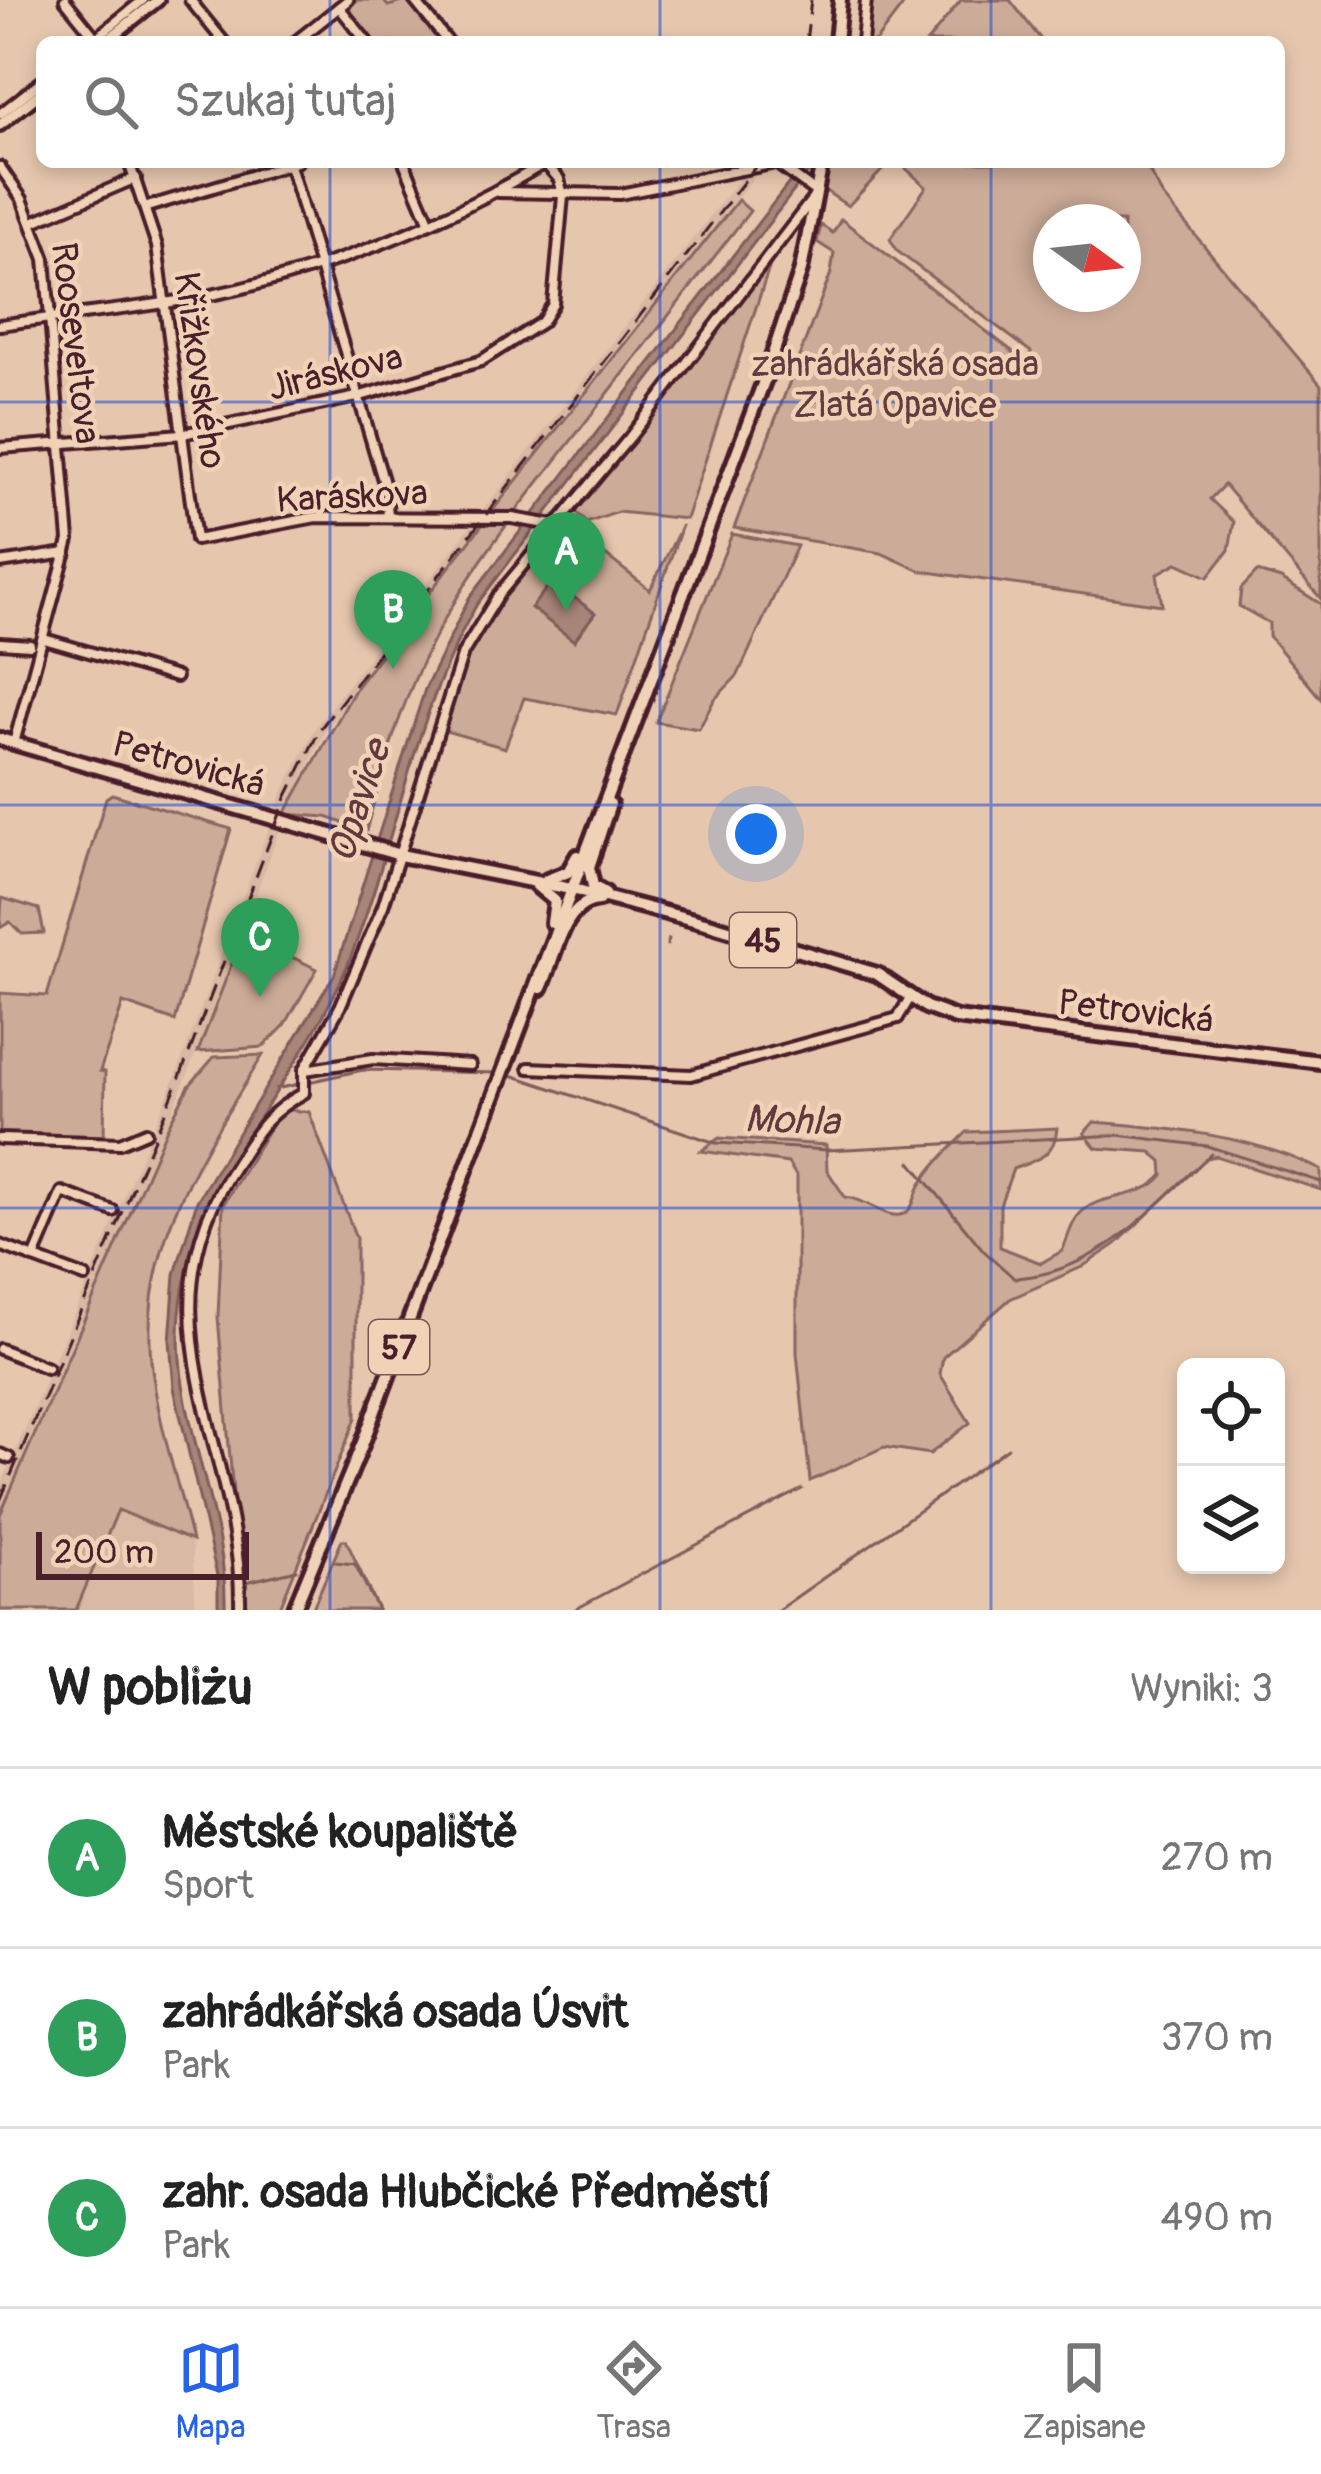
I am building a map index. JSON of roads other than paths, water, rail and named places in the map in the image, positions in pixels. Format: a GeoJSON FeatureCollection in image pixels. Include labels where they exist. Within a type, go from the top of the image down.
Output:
{"type":"FeatureCollection","features":[{"type":"Feature","properties":{"kind":"main road"},"geometry":{"type":"LineString","coordinates":[[104,36],[158,0]]}},
{"type":"Feature","properties":{"kind":"main road"},"geometry":{"type":"LineString","coordinates":[[837,36],[841,0]]}},
{"type":"Feature","properties":{"kind":"main road"},"geometry":{"type":"LineString","coordinates":[[0,125],[36,97]]}},
{"type":"Feature","properties":{"kind":"main road","name":"57"},"geometry":{"type":"LineString","coordinates":[[294,1610],[770,366],[805,257],[821,168]]}},
{"type":"Feature","properties":{"kind":"main road","name":"Petrovická"},"geometry":{"type":"LineString","coordinates":[[0,739],[398,855]]}},
{"type":"Feature","properties":{"kind":"main road"},"geometry":{"type":"LineString","coordinates":[[512,878],[550,880],[568,872],[618,766]]}},
{"type":"Feature","properties":{"kind":"main road"},"geometry":{"type":"LineString","coordinates":[[618,766],[588,875],[598,890],[632,903]]}},
{"type":"Feature","properties":{"kind":"main road","name":"45"},"geometry":{"type":"LineString","coordinates":[[398,855],[632,903],[877,974],[911,996]]}},
{"type":"Feature","properties":{"kind":"main road"},"geometry":{"type":"LineString","coordinates":[[512,878],[546,890],[556,906],[519,1027]]}},
{"type":"Feature","properties":{"kind":"main road"},"geometry":{"type":"LineString","coordinates":[[519,1027],[574,909],[593,899],[632,903]]}},
{"type":"Feature","properties":{"kind":"main road","name":"Petrovická"},"geometry":{"type":"LineString","coordinates":[[911,996],[944,1015],[1321,1062]]}},
{"type":"Feature","properties":{"kind":"street"},"geometry":{"type":"LineString","coordinates":[[65,0],[93,36]]}},
{"type":"Feature","properties":{"kind":"street"},"geometry":{"type":"LineString","coordinates":[[103,36],[143,0]]}},
{"type":"Feature","properties":{"kind":"street"},"geometry":{"type":"LineString","coordinates":[[190,0],[219,36]]}},
{"type":"Feature","properties":{"kind":"street"},"geometry":{"type":"LineString","coordinates":[[303,36],[348,0]]}},
{"type":"Feature","properties":{"kind":"street"},"geometry":{"type":"LineString","coordinates":[[414,0],[443,36]]}},
{"type":"Feature","properties":{"kind":"street"},"geometry":{"type":"LineString","coordinates":[[863,36],[866,0]]}},
{"type":"Feature","properties":{"kind":"street"},"geometry":{"type":"LineString","coordinates":[[339,7],[362,36]]}},
{"type":"Feature","properties":{"kind":"street"},"geometry":{"type":"LineString","coordinates":[[0,114],[36,86]]}},
{"type":"Feature","properties":{"kind":"street","name":"Rooseveltova"},"geometry":{"type":"LineString","coordinates":[[0,167],[33,222],[53,316],[64,442],[66,554],[14,743]]}},
{"type":"Feature","properties":{"kind":"street","name":"Křižkovského"},"geometry":{"type":"LineString","coordinates":[[132,168],[147,207],[165,301],[196,540]]}},
{"type":"Feature","properties":{"kind":"street"},"geometry":{"type":"LineString","coordinates":[[147,207],[276,168]]}},
{"type":"Feature","properties":{"kind":"street"},"geometry":{"type":"LineString","coordinates":[[293,168],[386,490],[388,516]]}},
{"type":"Feature","properties":{"kind":"street"},"geometry":{"type":"LineString","coordinates":[[407,168],[429,221]]}},
{"type":"Feature","properties":{"kind":"street"},"geometry":{"type":"LineString","coordinates":[[0,326],[209,296],[319,265],[498,192],[537,168]]}},
{"type":"Feature","properties":{"kind":"street"},"geometry":{"type":"LineString","coordinates":[[550,168],[559,178],[563,196]]}},
{"type":"Feature","properties":{"kind":"street"},"geometry":{"type":"LineString","coordinates":[[498,192],[620,194],[758,168]]}},
{"type":"Feature","properties":{"kind":"street"},"geometry":{"type":"LineString","coordinates":[[240,1610],[229,1513],[191,1360],[194,1257],[223,1183],[272,1110],[304,1088],[303,1073],[363,960],[464,653],[499,595],[817,193],[784,168]]}},
{"type":"Feature","properties":{"kind":"street"},"geometry":{"type":"LineString","coordinates":[[33,222],[136,178]]}},
{"type":"Feature","properties":{"kind":"street","name":"Jiráskova"},"geometry":{"type":"LineString","coordinates":[[0,448],[182,434],[357,397],[481,361],[542,322],[557,290],[563,196]]}},
{"type":"Feature","properties":{"kind":"street","name":"Karáskova"},"geometry":{"type":"LineString","coordinates":[[196,540],[316,517],[512,518],[554,525]]}},
{"type":"Feature","properties":{"kind":"street"},"geometry":{"type":"LineString","coordinates":[[0,563],[66,554]]}},
{"type":"Feature","properties":{"kind":"street"},"geometry":{"type":"LineString","coordinates":[[44,639],[176,677]]}},
{"type":"Feature","properties":{"kind":"street"},"geometry":{"type":"LineString","coordinates":[[0,643],[30,645]]}},
{"type":"Feature","properties":{"kind":"street"},"geometry":{"type":"LineString","coordinates":[[529,1068],[691,1075],[898,1018],[911,996]]}},
{"type":"Feature","properties":{"kind":"street"},"geometry":{"type":"LineString","coordinates":[[303,1073],[373,1059],[470,1065]]}},
{"type":"Feature","properties":{"kind":"street"},"geometry":{"type":"LineString","coordinates":[[0,1139],[120,1143],[146,1132]]}},
{"type":"Feature","properties":{"kind":"street"},"geometry":{"type":"LineString","coordinates":[[34,1258],[62,1192],[113,1211]]}},
{"type":"Feature","properties":{"kind":"street"},"geometry":{"type":"LineString","coordinates":[[0,1245],[85,1277]]}},
{"type":"Feature","properties":{"kind":"street"},"geometry":{"type":"LineString","coordinates":[[0,1349],[46,1368]]}},
{"type":"Feature","properties":{"kind":"waterway"},"geometry":{"type":"LineString","coordinates":[[667,945],[669,939]]}},
{"type":"Feature","properties":{"kind":"waterway","name":"Mohla"},"geometry":{"type":"LineString","coordinates":[[276,1089],[363,1070],[498,1073]]}},
{"type":"Feature","properties":{"kind":"waterway","name":"Mohla"},"geometry":{"type":"LineString","coordinates":[[508,1074],[716,1143],[827,1150],[1118,1135],[1207,1146],[1321,1182]]}},
{"type":"Feature","properties":{"kind":"waterway"},"geometry":{"type":"LineString","coordinates":[[911,1162],[984,1251],[1014,1278],[1045,1273],[1098,1251],[1145,1216],[1211,1154]]}},
{"type":"Feature","properties":{"kind":"waterway"},"geometry":{"type":"LineString","coordinates":[[778,1610],[1008,1448]]}},
{"type":"Feature","properties":{"kind":"waterway"},"geometry":{"type":"LineString","coordinates":[[574,1610],[802,1489]]}},
{"type":"Feature","properties":{"kind":"waterway"},"geometry":{"type":"LineString","coordinates":[[335,1562],[355,1564],[378,1610]]}},
{"type":"Feature","properties":{"kind":"waterway"},"geometry":{"type":"LineString","coordinates":[[246,1582],[297,1570]]}},
{"type":"Feature","properties":{"kind":"railway"},"geometry":{"type":"LineString","coordinates":[[807,36],[811,0]]}},
{"type":"Feature","properties":{"kind":"railway"},"geometry":{"type":"LineString","coordinates":[[0,1501],[180,1077],[286,798],[320,729],[754,168]]}},
{"type":"Feature","properties":{"kind":"place","name":"Městské koupaliště"},"geometry":{"type":"Point","coordinates":[566,611]}},
{"type":"Feature","properties":{"kind":"place","name":"zahrádkářská osada Úsvit"},"geometry":{"type":"Point","coordinates":[393,669]}},
{"type":"Feature","properties":{"kind":"place","name":"zahr. osada Hlubčické Předměstí"},"geometry":{"type":"Point","coordinates":[260,997]}},
{"type":"Feature","properties":{"kind":"park label","name":"zahrádkářská osada Zlatá Opavice"},"geometry":{"type":"Point","coordinates":[895,384]}},
{"type":"Feature","properties":{"kind":"water label","name":"Opavice"},"geometry":{"type":"Point","coordinates":[358,801]}}]}
